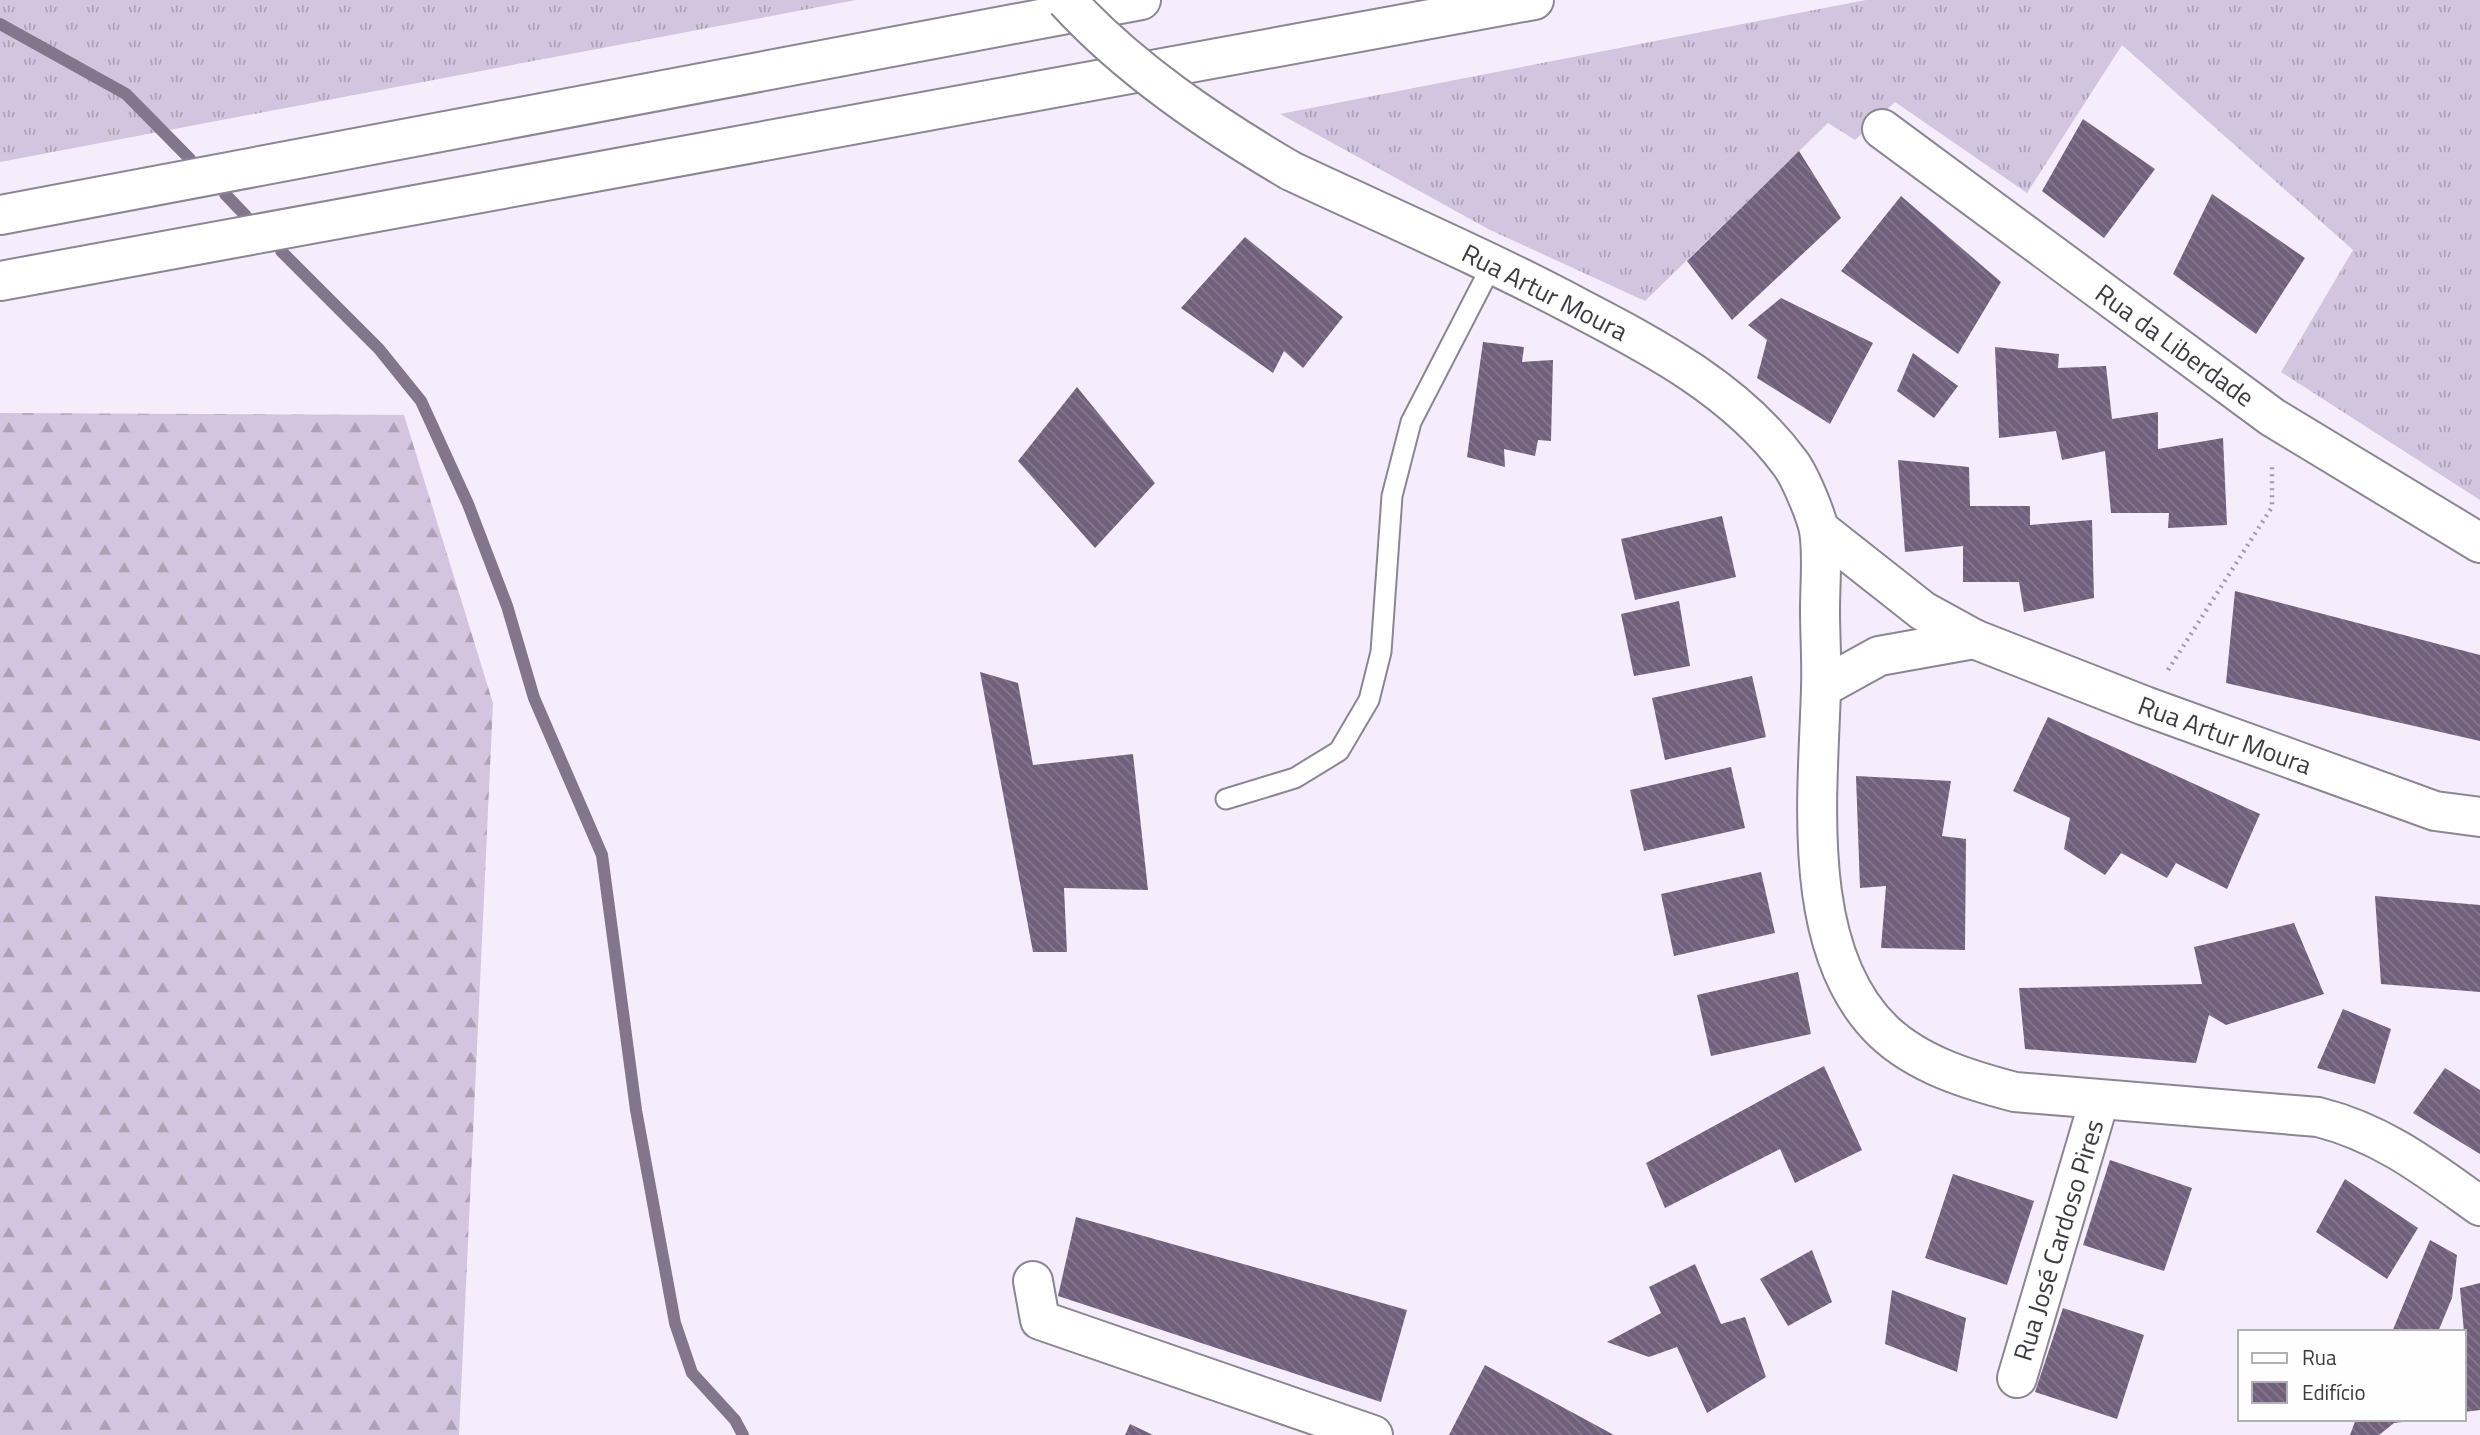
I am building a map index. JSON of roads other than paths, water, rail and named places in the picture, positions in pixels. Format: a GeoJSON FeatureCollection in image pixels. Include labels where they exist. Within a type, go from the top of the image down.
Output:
{"type":"FeatureCollection","features":[{"type":"Feature","properties":{"kind":"main road","name":"Rua Artur Moura"},"geometry":{"type":"LineString","coordinates":[[1066,0],[1119,50],[1174,95],[1231,136],[1292,171],[1493,262],[1643,341],[1696,373],[1760,427],[1793,466],[1819,529],[1923,611],[1974,639],[2145,706],[2435,811],[2480,817]]}},
{"type":"Feature","properties":{"kind":"main road"},"geometry":{"type":"LineString","coordinates":[[0,215],[1141,0]]}},
{"type":"Feature","properties":{"kind":"main road"},"geometry":{"type":"LineString","coordinates":[[0,281],[1534,0]]}},
{"type":"Feature","properties":{"kind":"main road","name":"Rua da Liberdade"},"geometry":{"type":"LineString","coordinates":[[1882,129],[2273,417],[2480,543]]}},
{"type":"Feature","properties":{"kind":"main road"},"geometry":{"type":"LineString","coordinates":[[1819,529],[1821,688],[1817,759],[1818,860],[1830,932],[1849,985],[1882,1030],[1912,1054],[1974,1082],[2015,1092],[2318,1117],[2354,1126],[2420,1163],[2480,1206]]}},
{"type":"Feature","properties":{"kind":"main road"},"geometry":{"type":"LineString","coordinates":[[1821,688],[1880,656],[1974,639]]}},
{"type":"Feature","properties":{"kind":"main road","name":"Rua José Cardoso Pires"},"geometry":{"type":"LineString","coordinates":[[2017,1378],[2099,1101]]}},
{"type":"Feature","properties":{"kind":"main road"},"geometry":{"type":"LineString","coordinates":[[1033,1281],[1041,1320],[1373,1435]]}},
{"type":"Feature","properties":{"kind":"lane"},"geometry":{"type":"LineString","coordinates":[[1226,799],[1295,778],[1339,751],[1369,700],[1381,652],[1392,496],[1411,422],[1493,262]]}},
{"type":"Feature","properties":{"kind":"waterway"},"geometry":{"type":"LineString","coordinates":[[0,24],[126,94],[190,159]]}},
{"type":"Feature","properties":{"kind":"waterway"},"geometry":{"type":"LineString","coordinates":[[225,194],[246,216]]}},
{"type":"Feature","properties":{"kind":"waterway"},"geometry":{"type":"LineString","coordinates":[[281,251],[379,349],[421,401],[468,504],[507,606],[534,698],[602,855],[636,1110],[675,1323],[692,1373],[735,1420],[743,1435]]}}]}
